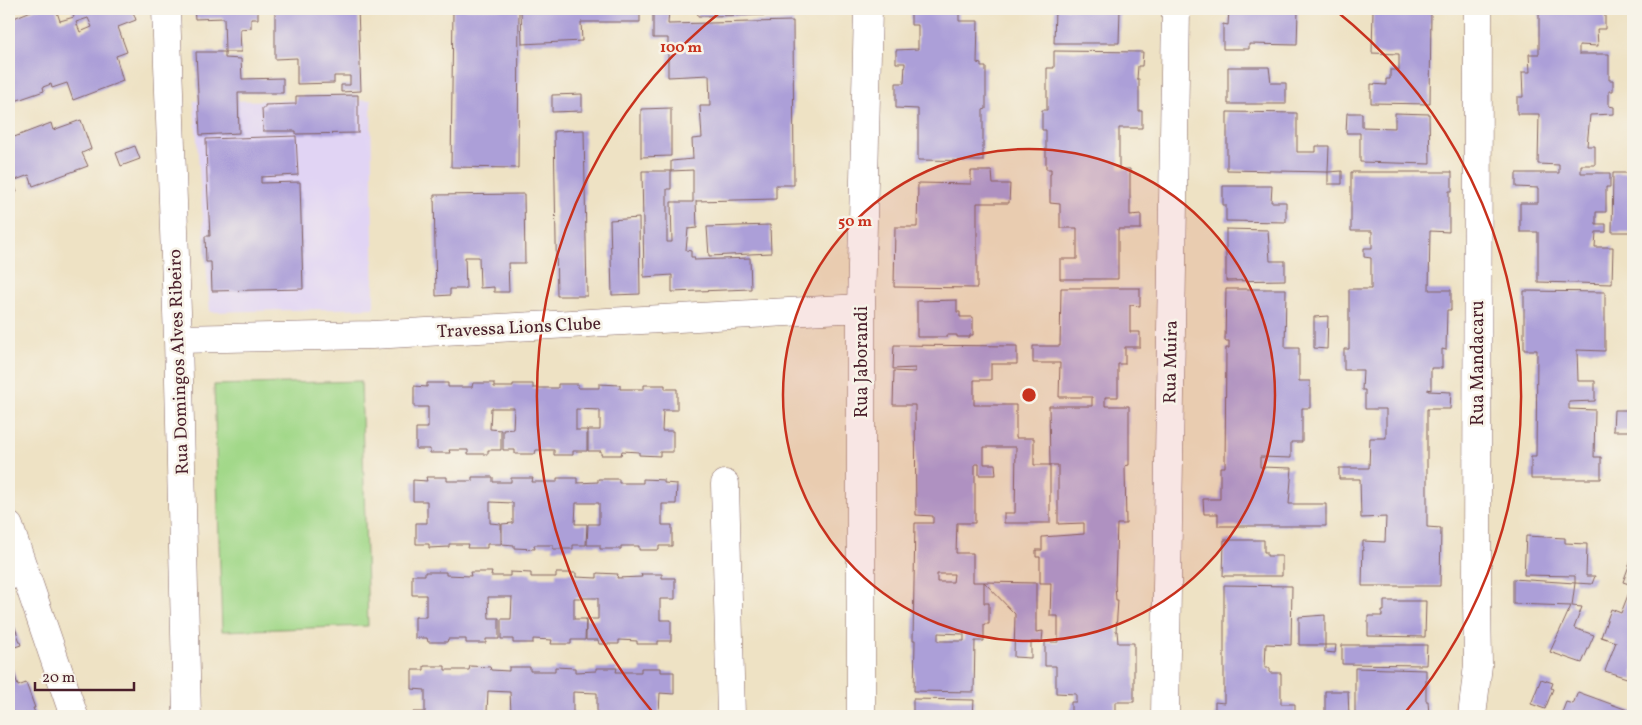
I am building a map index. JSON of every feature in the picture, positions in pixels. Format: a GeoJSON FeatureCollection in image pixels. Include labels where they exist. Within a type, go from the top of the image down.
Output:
{"type":"FeatureCollection","features":[{"type":"Feature","properties":{"kind":"street","name":"Rua Domingos Alves Ribeiro"},"geometry":{"type":"LineString","coordinates":[[166,9],[178,339],[187,716]]}},
{"type":"Feature","properties":{"kind":"street","name":"Rua Jaborandi"},"geometry":{"type":"LineString","coordinates":[[861,716],[861,308],[868,9]]}},
{"type":"Feature","properties":{"kind":"street","name":"Rua Muira"},"geometry":{"type":"LineString","coordinates":[[1165,716],[1176,9]]}},
{"type":"Feature","properties":{"kind":"street","name":"Rua Mandacaru"},"geometry":{"type":"LineString","coordinates":[[1472,716],[1478,665],[1478,9]]}},
{"type":"Feature","properties":{"kind":"street","name":"Travessa Lions Clube"},"geometry":{"type":"LineString","coordinates":[[178,339],[372,335],[861,308]]}},
{"type":"Feature","properties":{"kind":"street"},"geometry":{"type":"LineString","coordinates":[[725,484],[731,716]]}},
{"type":"Feature","properties":{"kind":"street"},"geometry":{"type":"LineString","coordinates":[[9,526],[17,577],[74,716]]}},
{"type":"Feature","properties":{"kind":"shaded area"},"geometry":{"type":"Polygon","coordinates":[[[371,100],[374,308],[210,312],[194,101],[371,100]]]}},
{"type":"Feature","properties":{"kind":"green space"},"geometry":{"type":"Polygon","coordinates":[[[361,381],[368,626],[222,631],[214,385],[361,381]]]}},
{"type":"Feature","properties":{"kind":"building"},"geometry":{"type":"Polygon","coordinates":[[[36,9],[56,9],[60,21],[74,17],[71,9],[111,9],[113,13],[124,9],[132,9],[136,20],[118,27],[127,52],[116,56],[123,81],[73,100],[67,83],[52,88],[51,84],[43,87],[44,91],[15,101],[14,97],[9,99],[9,20],[36,9]],[[88,18],[76,22],[80,32],[92,27],[88,18]]]}},
{"type":"Feature","properties":{"kind":"building"},"geometry":{"type":"Polygon","coordinates":[[[194,9],[258,9],[258,19],[251,19],[251,28],[240,29],[241,52],[225,52],[224,18],[195,19],[194,9]]]}},
{"type":"Feature","properties":{"kind":"building"},"geometry":{"type":"Polygon","coordinates":[[[275,9],[358,9],[361,91],[341,92],[341,85],[350,85],[350,76],[334,76],[334,83],[297,84],[297,58],[275,59],[275,9]]]}},
{"type":"Feature","properties":{"kind":"building"},"geometry":{"type":"Polygon","coordinates":[[[453,9],[519,9],[518,168],[451,167],[453,9]]]}},
{"type":"Feature","properties":{"kind":"building"},"geometry":{"type":"Polygon","coordinates":[[[521,9],[640,9],[640,22],[581,22],[582,41],[522,44],[521,9]]]}},
{"type":"Feature","properties":{"kind":"building"},"geometry":{"type":"Polygon","coordinates":[[[653,9],[669,9],[668,24],[793,21],[794,185],[776,185],[776,199],[696,201],[697,228],[688,229],[686,250],[691,251],[691,257],[695,257],[694,260],[750,258],[751,289],[672,292],[672,275],[644,277],[642,171],[671,171],[671,161],[693,159],[692,139],[702,138],[700,106],[710,106],[709,75],[668,77],[668,38],[653,38],[653,9]],[[693,170],[671,171],[671,189],[667,189],[667,242],[672,242],[671,202],[693,202],[693,170]]]}},
{"type":"Feature","properties":{"kind":"building"},"geometry":{"type":"Polygon","coordinates":[[[697,9],[786,9],[786,15],[698,16],[697,9]]]}},
{"type":"Feature","properties":{"kind":"building"},"geometry":{"type":"Polygon","coordinates":[[[911,9],[959,9],[959,21],[978,21],[977,63],[981,64],[981,67],[986,67],[986,109],[983,110],[983,161],[918,160],[918,109],[896,108],[896,83],[904,83],[905,63],[896,63],[896,50],[918,49],[918,25],[911,25],[911,9]]]}},
{"type":"Feature","properties":{"kind":"building"},"geometry":{"type":"Polygon","coordinates":[[[1055,9],[1120,9],[1119,43],[1054,43],[1055,9]]]}},
{"type":"Feature","properties":{"kind":"building"},"geometry":{"type":"Polygon","coordinates":[[[1229,9],[1296,9],[1298,11],[1297,45],[1249,44],[1249,49],[1223,49],[1223,24],[1228,25],[1229,9]]]}},
{"type":"Feature","properties":{"kind":"building"},"geometry":{"type":"Polygon","coordinates":[[[1373,9],[1431,9],[1430,104],[1371,103],[1371,84],[1386,85],[1386,79],[1390,79],[1390,70],[1399,70],[1399,54],[1372,53],[1373,9]]]}},
{"type":"Feature","properties":{"kind":"building"},"geometry":{"type":"Polygon","coordinates":[[[1539,9],[1605,9],[1605,29],[1597,29],[1598,46],[1579,45],[1579,54],[1609,54],[1609,80],[1613,80],[1613,91],[1609,91],[1609,106],[1614,107],[1614,114],[1590,115],[1587,146],[1595,146],[1595,165],[1581,165],[1581,173],[1610,173],[1610,187],[1606,187],[1606,212],[1596,212],[1596,224],[1606,224],[1606,232],[1596,232],[1595,247],[1613,247],[1612,284],[1538,282],[1538,232],[1520,232],[1520,203],[1538,203],[1538,188],[1516,187],[1516,173],[1559,173],[1559,165],[1538,164],[1539,114],[1517,114],[1517,97],[1523,97],[1522,72],[1530,72],[1529,54],[1539,54],[1539,9]]]}},
{"type":"Feature","properties":{"kind":"building"},"geometry":{"type":"Polygon","coordinates":[[[1054,51],[1143,52],[1142,66],[1138,66],[1137,79],[1139,79],[1139,111],[1142,111],[1142,128],[1119,128],[1119,169],[1130,169],[1130,215],[1141,214],[1141,229],[1118,229],[1118,279],[1060,279],[1060,259],[1077,259],[1077,228],[1060,228],[1060,204],[1050,203],[1051,169],[1046,169],[1046,130],[1042,130],[1042,110],[1047,110],[1047,68],[1054,68],[1054,51]]]}},
{"type":"Feature","properties":{"kind":"building"},"geometry":{"type":"Polygon","coordinates":[[[196,52],[225,52],[225,58],[241,59],[242,79],[283,78],[283,93],[238,93],[239,133],[200,135],[196,52]]]}},
{"type":"Feature","properties":{"kind":"building"},"geometry":{"type":"Polygon","coordinates":[[[1228,67],[1269,67],[1271,83],[1286,83],[1286,104],[1228,104],[1228,67]]]}},
{"type":"Feature","properties":{"kind":"building"},"geometry":{"type":"Polygon","coordinates":[[[582,94],[582,111],[552,112],[552,95],[582,94]]]}},
{"type":"Feature","properties":{"kind":"building"},"geometry":{"type":"Polygon","coordinates":[[[358,95],[358,133],[296,134],[296,131],[263,131],[262,108],[265,108],[265,105],[296,104],[296,96],[358,95]]]}},
{"type":"Feature","properties":{"kind":"building"},"geometry":{"type":"Polygon","coordinates":[[[671,108],[671,156],[641,157],[641,109],[671,108]]]}},
{"type":"Feature","properties":{"kind":"building"},"geometry":{"type":"Polygon","coordinates":[[[1227,112],[1297,113],[1297,152],[1316,152],[1316,146],[1329,146],[1328,172],[1227,170],[1227,112]]]}},
{"type":"Feature","properties":{"kind":"building"},"geometry":{"type":"Polygon","coordinates":[[[1347,113],[1362,113],[1362,127],[1395,128],[1395,113],[1429,114],[1430,164],[1360,162],[1360,133],[1346,133],[1347,113]]]}},
{"type":"Feature","properties":{"kind":"building"},"geometry":{"type":"Polygon","coordinates":[[[81,120],[91,149],[82,153],[88,166],[33,186],[29,175],[13,181],[17,192],[9,195],[9,139],[51,123],[53,130],[81,120]]]}},
{"type":"Feature","properties":{"kind":"building"},"geometry":{"type":"Polygon","coordinates":[[[584,130],[587,296],[557,296],[554,131],[584,130]]]}},
{"type":"Feature","properties":{"kind":"building"},"geometry":{"type":"Polygon","coordinates":[[[296,136],[298,175],[261,177],[261,183],[300,182],[303,289],[212,291],[211,262],[206,262],[205,236],[210,236],[206,139],[296,136]]]}},
{"type":"Feature","properties":{"kind":"building"},"geometry":{"type":"Polygon","coordinates":[[[135,146],[140,159],[121,166],[116,153],[135,146]]]}},
{"type":"Feature","properties":{"kind":"building"},"geometry":{"type":"Polygon","coordinates":[[[971,171],[992,171],[993,184],[1010,184],[1009,203],[977,203],[977,288],[894,287],[895,227],[917,227],[918,183],[971,184],[971,171]]]}},
{"type":"Feature","properties":{"kind":"building"},"geometry":{"type":"Polygon","coordinates":[[[1342,171],[1342,184],[1328,184],[1328,172],[1342,171]]]}},
{"type":"Feature","properties":{"kind":"building"},"geometry":{"type":"Polygon","coordinates":[[[1351,172],[1452,172],[1452,191],[1449,191],[1449,232],[1430,231],[1429,290],[1451,290],[1451,310],[1447,310],[1446,350],[1442,349],[1442,368],[1431,368],[1431,390],[1428,389],[1428,391],[1451,392],[1450,409],[1427,409],[1427,527],[1441,528],[1440,586],[1362,586],[1363,541],[1385,542],[1386,517],[1361,518],[1360,479],[1339,479],[1339,468],[1369,468],[1370,438],[1386,438],[1386,409],[1365,409],[1365,390],[1362,390],[1363,370],[1344,370],[1344,349],[1349,349],[1349,289],[1371,289],[1371,258],[1364,257],[1364,248],[1372,248],[1372,231],[1351,231],[1351,172]]]}},
{"type":"Feature","properties":{"kind":"building"},"geometry":{"type":"Polygon","coordinates":[[[1613,173],[1633,173],[1633,232],[1612,232],[1613,173]]]}},
{"type":"Feature","properties":{"kind":"building"},"geometry":{"type":"Polygon","coordinates":[[[1223,186],[1272,186],[1271,202],[1286,202],[1286,222],[1226,221],[1226,205],[1223,205],[1223,186]]]}},
{"type":"Feature","properties":{"kind":"building"},"geometry":{"type":"Polygon","coordinates":[[[524,194],[525,263],[508,263],[509,292],[494,292],[494,287],[480,288],[479,257],[465,257],[466,289],[450,289],[450,295],[436,296],[434,195],[524,194]]]}},
{"type":"Feature","properties":{"kind":"building"},"geometry":{"type":"Polygon","coordinates":[[[639,218],[640,294],[612,295],[610,220],[639,218]]]}},
{"type":"Feature","properties":{"kind":"building"},"geometry":{"type":"Polygon","coordinates":[[[770,225],[771,253],[709,256],[707,227],[770,225]]]}},
{"type":"Feature","properties":{"kind":"building"},"geometry":{"type":"Polygon","coordinates":[[[1226,229],[1268,230],[1270,261],[1285,261],[1285,280],[1226,281],[1226,229]]]}},
{"type":"Feature","properties":{"kind":"building"},"geometry":{"type":"Polygon","coordinates":[[[1061,288],[1140,288],[1140,306],[1130,305],[1130,332],[1140,332],[1140,347],[1125,347],[1125,364],[1118,364],[1118,397],[1105,397],[1105,406],[1129,406],[1129,465],[1125,466],[1126,524],[1117,524],[1115,584],[1116,600],[1118,600],[1116,631],[1118,643],[1134,643],[1134,702],[1115,702],[1115,716],[1071,716],[1071,702],[1076,702],[1076,694],[1056,693],[1056,666],[1045,666],[1045,642],[1058,642],[1058,616],[1050,616],[1051,583],[1040,583],[1040,557],[1036,557],[1036,550],[1042,550],[1042,537],[1084,534],[1084,523],[1058,524],[1058,465],[1050,465],[1049,406],[1092,406],[1092,397],[1059,397],[1060,363],[1033,363],[1033,346],[1060,346],[1061,288]]]}},
{"type":"Feature","properties":{"kind":"building"},"geometry":{"type":"Polygon","coordinates":[[[1226,289],[1286,289],[1285,348],[1299,348],[1299,381],[1310,381],[1310,408],[1302,408],[1302,442],[1291,442],[1291,458],[1260,457],[1260,467],[1292,468],[1289,504],[1326,504],[1326,526],[1218,526],[1218,514],[1204,514],[1203,499],[1220,499],[1220,467],[1225,467],[1226,348],[1229,348],[1229,341],[1225,341],[1226,289]]]}},
{"type":"Feature","properties":{"kind":"building"},"geometry":{"type":"Polygon","coordinates":[[[1524,291],[1605,292],[1605,351],[1577,350],[1578,381],[1595,381],[1595,401],[1569,402],[1569,409],[1595,410],[1594,457],[1601,457],[1601,479],[1531,479],[1531,457],[1536,457],[1537,350],[1524,350],[1524,291]]]}},
{"type":"Feature","properties":{"kind":"building"},"geometry":{"type":"Polygon","coordinates":[[[957,300],[957,312],[960,312],[960,317],[973,317],[973,335],[970,335],[970,337],[947,335],[947,337],[917,337],[917,301],[957,300]]]}},
{"type":"Feature","properties":{"kind":"building"},"geometry":{"type":"Polygon","coordinates":[[[1328,316],[1327,349],[1314,348],[1314,317],[1328,316]]]}},
{"type":"Feature","properties":{"kind":"building"},"geometry":{"type":"Polygon","coordinates":[[[894,345],[1017,346],[1017,364],[991,364],[991,380],[974,380],[974,405],[1016,405],[1016,438],[1034,438],[1034,465],[1050,465],[1050,523],[1004,523],[1004,513],[1015,513],[1016,447],[984,447],[984,464],[995,464],[996,475],[979,475],[979,464],[975,464],[975,523],[957,523],[956,553],[973,553],[973,582],[984,582],[984,603],[989,603],[989,624],[984,624],[984,641],[975,641],[974,692],[914,691],[915,523],[933,523],[933,516],[916,515],[915,405],[893,405],[894,371],[915,372],[915,368],[893,369],[894,345]],[[937,574],[937,582],[953,582],[954,574],[937,574]],[[938,633],[938,641],[964,641],[964,634],[938,633]]]}},
{"type":"Feature","properties":{"kind":"building"},"geometry":{"type":"Polygon","coordinates":[[[427,383],[448,383],[448,387],[472,387],[473,383],[494,383],[494,387],[513,387],[513,384],[533,384],[533,388],[558,388],[558,384],[578,384],[578,388],[599,388],[599,384],[620,385],[620,389],[644,389],[644,385],[665,385],[665,389],[677,389],[677,410],[663,410],[662,431],[673,431],[673,452],[660,452],[660,456],[639,455],[639,452],[622,451],[621,455],[601,455],[601,451],[588,451],[588,430],[600,430],[600,410],[576,409],[576,430],[587,430],[587,451],[573,451],[573,455],[554,455],[554,450],[536,450],[535,454],[515,454],[515,450],[503,450],[503,430],[513,429],[514,408],[491,408],[490,429],[501,430],[501,450],[488,450],[488,454],[468,454],[468,450],[449,450],[450,453],[430,453],[430,449],[416,449],[416,428],[428,428],[428,407],[414,407],[414,386],[427,387],[427,383]]]}},
{"type":"Feature","properties":{"kind":"building"},"geometry":{"type":"Polygon","coordinates":[[[1614,410],[1633,410],[1633,431],[1613,431],[1614,410]]]}},
{"type":"Feature","properties":{"kind":"building"},"geometry":{"type":"Polygon","coordinates":[[[426,477],[447,477],[447,481],[472,481],[472,477],[493,477],[493,482],[511,482],[511,478],[533,478],[532,482],[557,482],[557,478],[577,478],[577,483],[598,482],[598,479],[619,479],[619,483],[643,483],[643,479],[664,480],[664,483],[677,484],[676,504],[662,504],[662,525],[672,525],[672,546],[659,546],[659,550],[639,550],[639,546],[621,546],[621,549],[600,549],[600,545],[587,545],[588,524],[599,524],[599,503],[576,503],[575,524],[587,524],[586,545],[573,545],[573,549],[553,549],[553,545],[534,545],[535,549],[514,548],[514,545],[502,544],[502,524],[513,523],[513,503],[490,502],[490,523],[501,524],[501,544],[487,544],[487,548],[467,548],[468,544],[449,544],[449,547],[429,548],[429,544],[416,544],[416,523],[427,523],[427,501],[413,501],[413,480],[427,481],[426,477]]]}},
{"type":"Feature","properties":{"kind":"building"},"geometry":{"type":"Polygon","coordinates":[[[1526,536],[1565,538],[1565,543],[1587,544],[1586,576],[1595,576],[1592,584],[1575,583],[1575,576],[1524,575],[1526,536]]]}},
{"type":"Feature","properties":{"kind":"building"},"geometry":{"type":"Polygon","coordinates":[[[1224,540],[1264,540],[1264,552],[1267,552],[1267,556],[1282,556],[1282,576],[1223,576],[1224,540]]]}},
{"type":"Feature","properties":{"kind":"building"},"geometry":{"type":"Polygon","coordinates":[[[1633,555],[1633,680],[1605,671],[1616,642],[1601,637],[1611,609],[1621,613],[1632,585],[1623,582],[1633,555]]]}},
{"type":"Feature","properties":{"kind":"building"},"geometry":{"type":"Polygon","coordinates":[[[425,572],[446,572],[446,575],[471,576],[470,572],[492,572],[491,576],[510,576],[510,572],[531,573],[531,577],[556,577],[556,573],[576,573],[576,577],[597,578],[597,573],[618,574],[617,578],[642,577],[641,574],[662,574],[662,578],[675,578],[675,599],[660,599],[660,620],[671,620],[671,641],[658,641],[658,644],[637,644],[637,641],[619,640],[619,644],[599,644],[598,640],[586,640],[586,619],[585,640],[571,640],[571,644],[551,644],[552,640],[533,639],[533,643],[513,643],[513,639],[501,639],[501,619],[511,619],[512,597],[488,597],[489,618],[499,618],[499,639],[486,639],[486,643],[466,643],[466,639],[428,642],[427,638],[415,638],[415,617],[426,617],[426,595],[412,595],[412,575],[425,575],[425,572]],[[574,598],[574,619],[598,619],[598,598],[574,598]]]}},
{"type":"Feature","properties":{"kind":"building"},"geometry":{"type":"Polygon","coordinates":[[[1513,579],[1575,583],[1572,606],[1582,607],[1574,628],[1594,635],[1582,663],[1550,652],[1571,606],[1513,604],[1513,579]]]}},
{"type":"Feature","properties":{"kind":"building"},"geometry":{"type":"Polygon","coordinates":[[[984,582],[1036,583],[1036,632],[1043,631],[1042,642],[1031,642],[1031,658],[1014,657],[1015,614],[984,582]]]}},
{"type":"Feature","properties":{"kind":"building"},"geometry":{"type":"Polygon","coordinates":[[[1224,585],[1292,586],[1291,645],[1266,644],[1265,668],[1270,668],[1270,673],[1281,673],[1281,704],[1295,704],[1295,716],[1215,716],[1215,702],[1224,703],[1224,585]]]}},
{"type":"Feature","properties":{"kind":"building"},"geometry":{"type":"Polygon","coordinates":[[[1384,601],[1426,601],[1425,637],[1368,636],[1368,616],[1382,616],[1384,601]]]}},
{"type":"Feature","properties":{"kind":"building"},"geometry":{"type":"Polygon","coordinates":[[[9,610],[21,645],[9,649],[9,610]]]}},
{"type":"Feature","properties":{"kind":"building"},"geometry":{"type":"Polygon","coordinates":[[[1325,615],[1325,645],[1299,645],[1299,617],[1325,615]]]}},
{"type":"Feature","properties":{"kind":"building"},"geometry":{"type":"Polygon","coordinates":[[[1325,645],[1336,645],[1335,653],[1325,652],[1325,645]]]}},
{"type":"Feature","properties":{"kind":"building"},"geometry":{"type":"Polygon","coordinates":[[[1342,645],[1427,645],[1426,665],[1342,664],[1342,645]]]}},
{"type":"Feature","properties":{"kind":"building"},"geometry":{"type":"Polygon","coordinates":[[[424,666],[445,666],[445,670],[469,670],[470,666],[490,667],[491,670],[509,671],[509,667],[530,667],[530,671],[555,671],[555,667],[575,668],[575,672],[596,671],[596,668],[617,668],[616,672],[641,672],[641,668],[661,668],[661,672],[674,672],[674,694],[660,693],[659,714],[670,714],[670,716],[585,716],[585,713],[597,713],[597,693],[573,692],[573,713],[584,713],[584,716],[500,716],[500,713],[511,713],[510,692],[488,691],[487,712],[498,713],[498,716],[413,716],[413,712],[425,712],[425,690],[412,689],[412,670],[424,670],[424,666]]]}},
{"type":"Feature","properties":{"kind":"building"},"geometry":{"type":"Polygon","coordinates":[[[1355,668],[1426,670],[1426,701],[1428,701],[1429,716],[1355,716],[1355,668]]]}},
{"type":"Feature","properties":{"kind":"building"},"geometry":{"type":"Polygon","coordinates":[[[13,669],[18,686],[26,683],[36,715],[9,716],[9,670],[13,669]]]}},
{"type":"Feature","properties":{"kind":"building"},"geometry":{"type":"Polygon","coordinates":[[[1541,679],[1553,683],[1551,688],[1553,689],[1545,709],[1531,704],[1541,679]]]}},
{"type":"Feature","properties":{"kind":"building"},"geometry":{"type":"Polygon","coordinates":[[[1325,691],[1348,691],[1349,716],[1325,716],[1325,691]]]}},
{"type":"Feature","properties":{"kind":"building"},"geometry":{"type":"Polygon","coordinates":[[[1578,692],[1633,712],[1633,716],[1555,716],[1556,713],[1561,715],[1566,702],[1573,704],[1578,692]]]}},
{"type":"Feature","properties":{"kind":"building"},"geometry":{"type":"Polygon","coordinates":[[[913,699],[974,700],[973,716],[913,716],[913,699]]]}}]}
